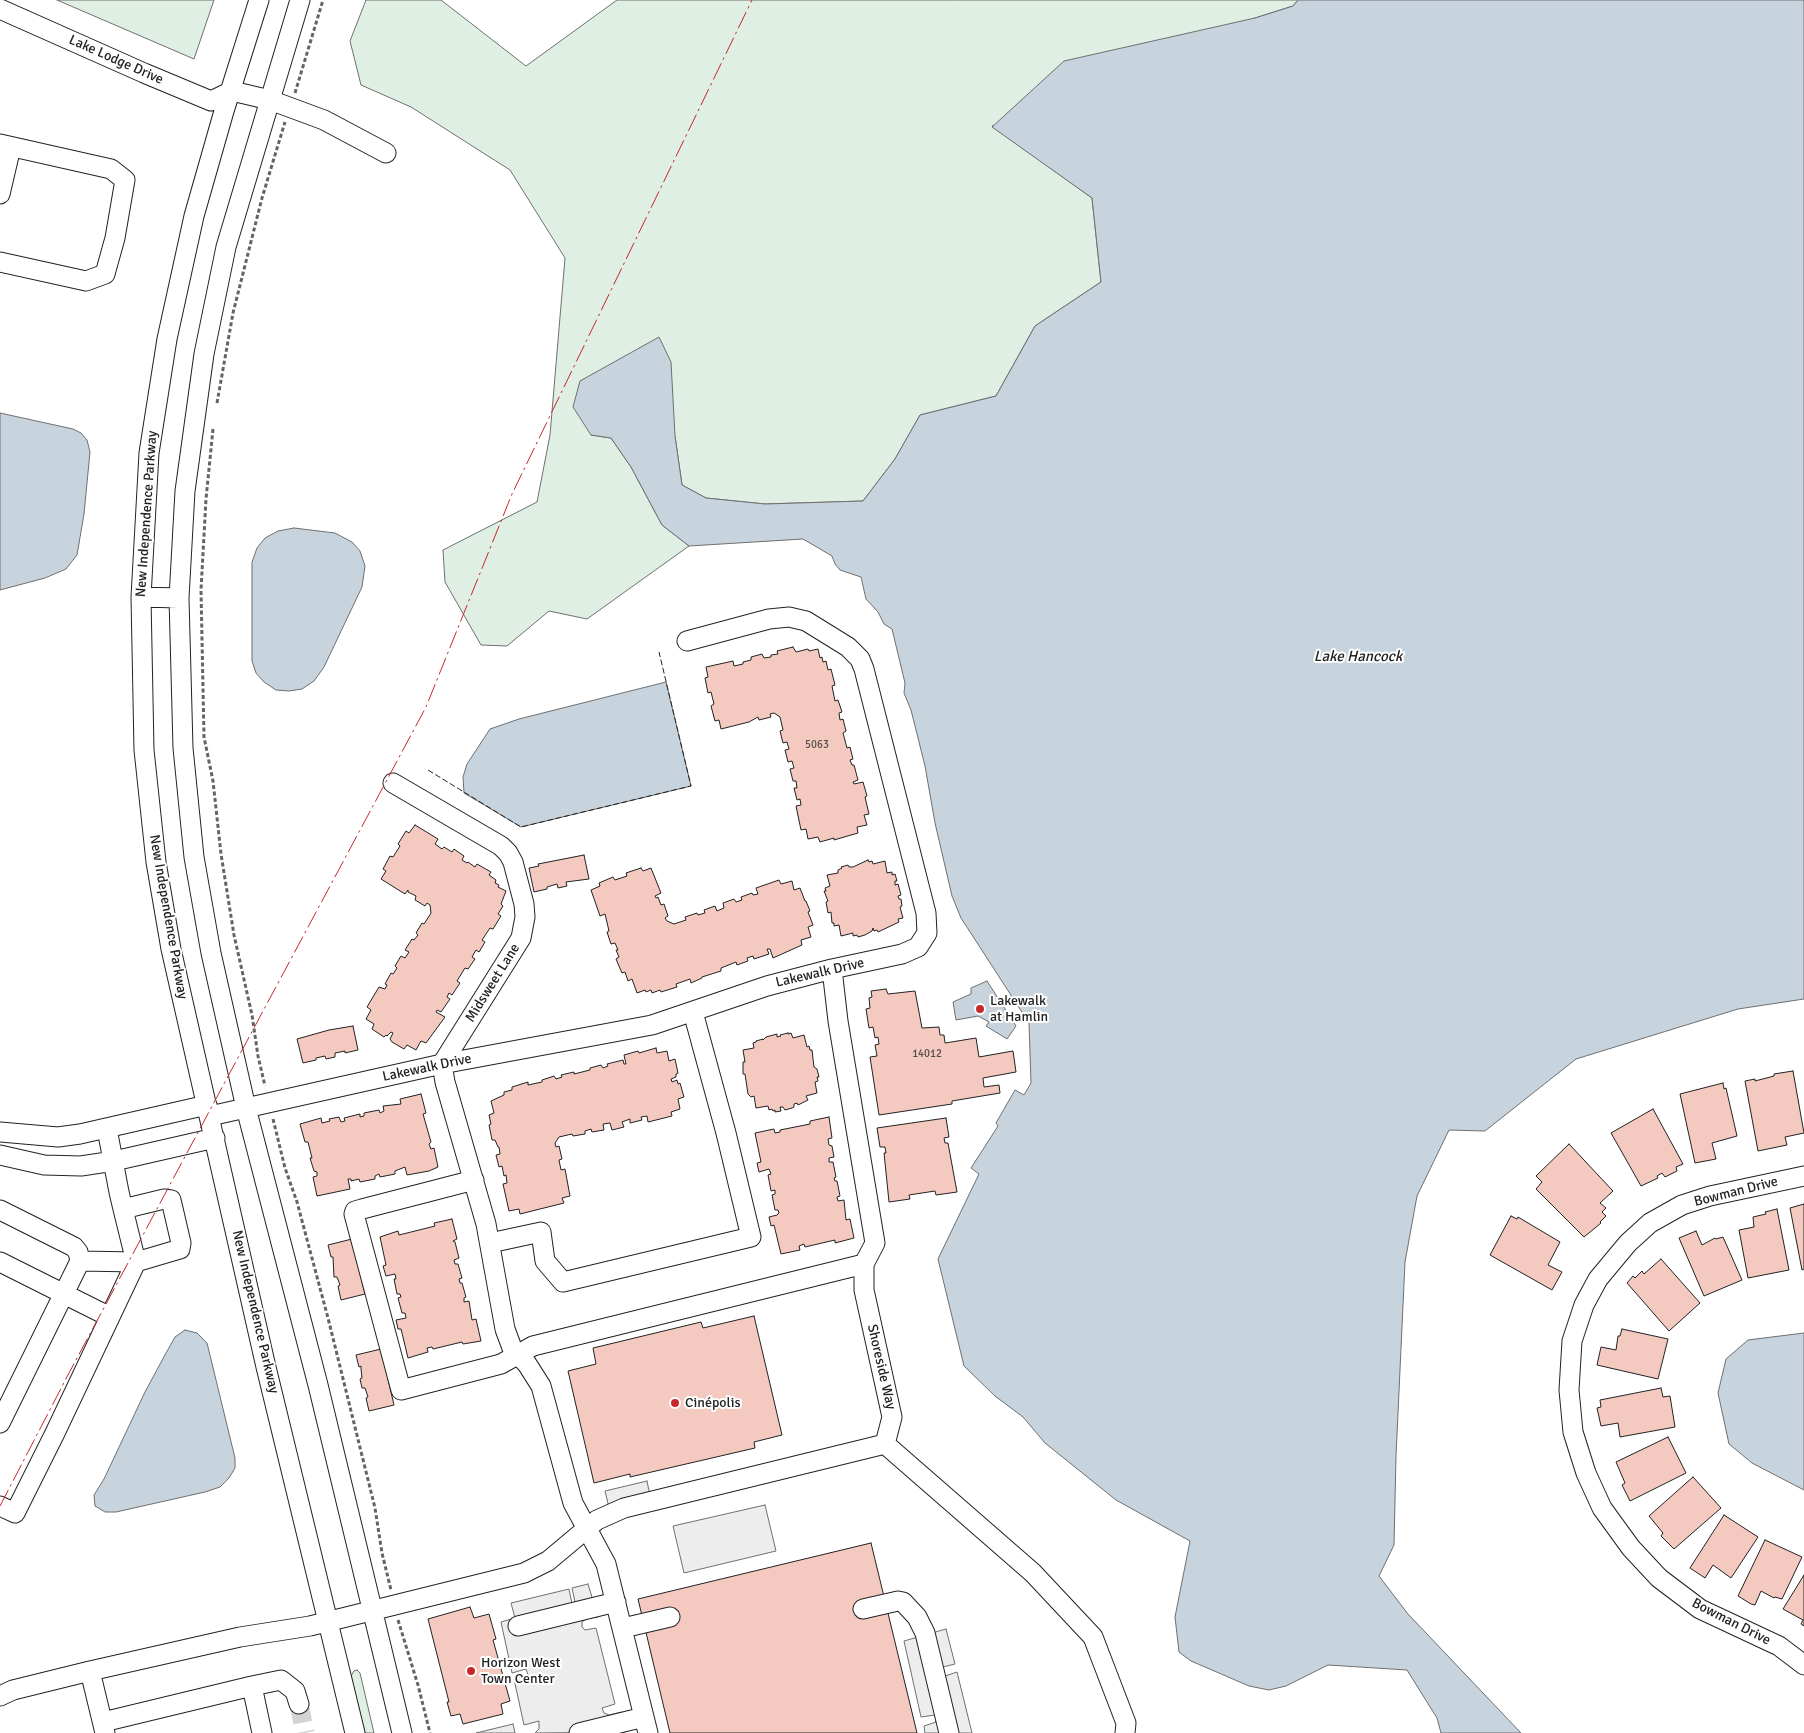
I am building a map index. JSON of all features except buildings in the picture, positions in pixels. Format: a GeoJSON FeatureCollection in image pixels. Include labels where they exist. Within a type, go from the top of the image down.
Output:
{"type":"FeatureCollection","features":[{"type":"Feature","properties":{"kind":"street","name":"New Independence Parkway"},"geometry":{"type":"LineString","coordinates":[[259,0],[194,216],[167,339],[149,453],[141,597],[144,750],[156,862],[171,949],[266,1367],[355,1733]]}},
{"type":"Feature","properties":{"kind":"street"},"geometry":{"type":"LineString","coordinates":[[300,0],[226,247],[204,354],[185,490],[179,598],[183,748],[194,857],[211,953],[246,1108],[318,1385],[402,1733]]}},
{"type":"Feature","properties":{"kind":"street","name":"Lake Lodge Drive"},"geometry":{"type":"LineString","coordinates":[[0,8],[211,101],[232,91]]}},
{"type":"Feature","properties":{"kind":"street"},"geometry":{"type":"LineString","coordinates":[[232,91],[270,100],[324,120],[386,154]]}},
{"type":"Feature","properties":{"kind":"street"},"geometry":{"type":"LineString","coordinates":[[0,194],[6,145],[111,169],[125,180],[115,238],[105,274],[86,281],[0,262]]}},
{"type":"Feature","properties":{"kind":"street"},"geometry":{"type":"LineString","coordinates":[[141,597],[179,598]]}},
{"type":"Feature","properties":{"kind":"street","name":"Lakewalk Drive"},"geometry":{"type":"LineString","coordinates":[[0,1132],[58,1137],[208,1111],[246,1108],[442,1064],[652,1025],[774,984],[911,952],[918,947],[927,934],[926,913],[860,659],[848,647],[806,621],[789,617],[769,619],[687,641]]}},
{"type":"Feature","properties":{"kind":"street","name":"Midsweet Lane"},"geometry":{"type":"LineString","coordinates":[[392,783],[502,846],[513,862],[524,904],[525,917],[522,938],[442,1064]]}},
{"type":"Feature","properties":{"kind":"street","name":"Shoreside Way"},"geometry":{"type":"LineString","coordinates":[[832,969],[838,1021],[874,1243],[864,1264],[864,1290],[892,1417],[886,1444]]}},
{"type":"Feature","properties":{"kind":"street"},"geometry":{"type":"LineString","coordinates":[[490,1243],[541,1232],[545,1261],[563,1282],[751,1237],[726,1133],[693,1012]]}},
{"type":"Feature","properties":{"kind":"street"},"geometry":{"type":"LineString","coordinates":[[442,1064],[445,1082],[474,1180],[490,1243],[505,1329],[512,1348],[532,1372],[540,1386],[569,1492],[586,1530],[602,1555],[610,1576],[646,1725],[579,1733]]}},
{"type":"Feature","properties":{"kind":"street"},"geometry":{"type":"LineString","coordinates":[[0,1506],[15,1513],[55,1434],[136,1262],[107,1129]]}},
{"type":"Feature","properties":{"kind":"street"},"geometry":{"type":"LineString","coordinates":[[0,1154],[44,1165],[81,1166],[114,1162],[214,1138]]}},
{"type":"Feature","properties":{"kind":"street","name":"Bowman Drive"},"geometry":{"type":"LineString","coordinates":[[1804,1176],[1710,1196],[1682,1205],[1650,1223],[1628,1243],[1600,1276],[1584,1305],[1572,1341],[1569,1390],[1574,1432],[1586,1473],[1602,1508],[1631,1548],[1659,1578],[1700,1609],[1779,1646],[1804,1665]]}},
{"type":"Feature","properties":{"kind":"street"},"geometry":{"type":"LineString","coordinates":[[474,1180],[355,1211],[354,1214],[400,1390],[501,1364],[533,1346],[864,1264]]}},
{"type":"Feature","properties":{"kind":"street"},"geometry":{"type":"LineString","coordinates":[[80,1261],[136,1262],[180,1249],[181,1243],[172,1202],[168,1199],[123,1209]]}},
{"type":"Feature","properties":{"kind":"street"},"geometry":{"type":"LineString","coordinates":[[0,1210],[74,1247],[78,1252],[80,1261],[0,1423]]}},
{"type":"Feature","properties":{"kind":"street"},"geometry":{"type":"LineString","coordinates":[[0,1262],[110,1317]]}},
{"type":"Feature","properties":{"kind":"street"},"geometry":{"type":"LineString","coordinates":[[0,1696],[13,1690],[90,1671],[240,1637],[328,1621],[524,1574],[548,1561],[597,1520],[633,1505],[886,1444],[1033,1573],[1093,1637],[1126,1723],[1125,1733]]}},
{"type":"Feature","properties":{"kind":"street"},"geometry":{"type":"LineString","coordinates":[[863,1609],[898,1601],[903,1602],[917,1617],[925,1633],[949,1733]]}},
{"type":"Feature","properties":{"kind":"street"},"geometry":{"type":"LineString","coordinates":[[518,1626],[616,1602]]}},
{"type":"Feature","properties":{"kind":"street"},"geometry":{"type":"LineString","coordinates":[[623,1628],[670,1617]]}},
{"type":"Feature","properties":{"kind":"street"},"geometry":{"type":"LineString","coordinates":[[90,1671],[104,1728],[252,1686],[281,1680],[295,1691],[298,1704]]}},
{"type":"Feature","properties":{"kind":"street"},"geometry":{"type":"LineString","coordinates":[[252,1686],[262,1733]]}},
{"type":"Feature","properties":{"kind":"path"},"geometry":{"type":"LineString","coordinates":[[217,405],[233,313],[262,198],[323,0]]}},
{"type":"Feature","properties":{"kind":"path"},"geometry":{"type":"LineString","coordinates":[[214,423],[206,499],[201,590],[204,737],[213,781],[221,854],[234,935],[252,1015],[258,1056],[285,1168],[297,1202],[330,1327],[375,1508],[382,1552],[403,1639],[418,1684],[430,1733]]}},
{"type":"Feature","properties":{"kind":"green space"},"geometry":{"type":"Polygon","coordinates":[[[57,0],[214,0],[194,59],[57,0]]]}},
{"type":"Feature","properties":{"kind":"green space"},"geometry":{"type":"Polygon","coordinates":[[[366,0],[441,0],[526,66],[617,0],[1298,0],[1293,6],[1255,18],[992,126],[1092,198],[1101,282],[1035,326],[996,396],[920,415],[895,459],[863,501],[765,504],[706,498],[682,485],[675,436],[591,435],[611,438],[631,467],[662,525],[689,546],[587,619],[549,611],[507,646],[481,645],[445,582],[443,550],[537,502],[550,435],[565,258],[510,170],[411,107],[361,85],[350,41],[366,0]]]}},
{"type":"Feature","properties":{"kind":"green space"},"geometry":{"type":"Polygon","coordinates":[[[357,1670],[360,1673],[374,1733],[365,1733],[351,1676],[357,1670]]]}},
{"type":"Feature","properties":{"kind":"shaded area"},"geometry":{"type":"Polygon","coordinates":[[[647,1481],[653,1510],[612,1520],[605,1491],[647,1481]]]}},
{"type":"Feature","properties":{"kind":"shaded area"},"geometry":{"type":"Polygon","coordinates":[[[765,1505],[776,1551],[684,1573],[673,1526],[765,1505]]]}},
{"type":"Feature","properties":{"kind":"shaded area"},"geometry":{"type":"Polygon","coordinates":[[[588,1584],[598,1617],[586,1619],[582,1622],[582,1627],[585,1630],[596,1628],[615,1704],[602,1708],[604,1713],[609,1715],[622,1712],[626,1732],[535,1733],[539,1729],[539,1721],[524,1725],[514,1679],[528,1675],[526,1669],[512,1673],[501,1622],[515,1618],[511,1603],[569,1589],[572,1604],[575,1602],[572,1588],[588,1584]]]}},
{"type":"Feature","properties":{"kind":"shaded area"},"geometry":{"type":"Polygon","coordinates":[[[946,1629],[955,1664],[943,1667],[945,1676],[957,1672],[972,1733],[925,1733],[924,1726],[936,1722],[935,1715],[921,1717],[904,1641],[946,1629]]]}},
{"type":"Feature","properties":{"kind":"shaded area"},"geometry":{"type":"Polygon","coordinates":[[[513,1724],[515,1733],[476,1733],[513,1724]]]}},
{"type":"Feature","properties":{"kind":"water","name":"Lake Hancock"},"geometry":{"type":"Polygon","coordinates":[[[1298,0],[1804,0],[1804,999],[1738,1009],[1576,1059],[1485,1131],[1449,1130],[1417,1196],[1405,1262],[1394,1545],[1379,1576],[1408,1614],[1521,1733],[1441,1733],[1437,1718],[1407,1670],[1328,1665],[1286,1686],[1269,1690],[1249,1686],[1191,1661],[1179,1652],[1175,1617],[1190,1541],[1116,1500],[1045,1443],[1023,1417],[995,1396],[964,1366],[938,1259],[979,1174],[971,1168],[998,1126],[996,1123],[1015,1090],[1024,1095],[1031,1083],[1029,1023],[961,918],[952,896],[935,823],[925,766],[911,710],[904,693],[905,683],[892,629],[884,624],[878,612],[866,599],[861,577],[840,570],[832,556],[803,539],[689,546],[662,525],[631,467],[611,438],[591,435],[573,407],[580,381],[659,337],[671,362],[675,436],[682,485],[706,498],[765,504],[863,501],[895,459],[920,415],[996,396],[1035,326],[1101,282],[1092,198],[992,127],[1064,61],[1255,18],[1293,6],[1298,0]]]}},
{"type":"Feature","properties":{"kind":"water"},"geometry":{"type":"Polygon","coordinates":[[[0,413],[73,429],[81,433],[87,440],[90,452],[84,514],[77,555],[66,569],[45,578],[0,590],[0,413]]]}},
{"type":"Feature","properties":{"kind":"water"},"geometry":{"type":"Polygon","coordinates":[[[294,528],[335,533],[352,542],[360,551],[365,566],[362,587],[324,667],[314,681],[302,689],[289,691],[276,690],[264,682],[256,673],[252,661],[252,562],[257,548],[265,538],[278,531],[294,528]]]}},
{"type":"Feature","properties":{"kind":"water"},"geometry":{"type":"Polygon","coordinates":[[[666,682],[691,786],[521,827],[464,793],[463,777],[467,764],[490,729],[519,719],[666,682]]]}},
{"type":"Feature","properties":{"kind":"water","name":"Lakewalk at Hamlin"},"geometry":{"type":"Polygon","coordinates":[[[987,981],[1016,1026],[1007,1039],[986,1026],[989,1022],[978,1016],[956,1020],[953,1002],[971,994],[971,988],[987,981]]]}},
{"type":"Feature","properties":{"kind":"water"},"geometry":{"type":"Polygon","coordinates":[[[185,1330],[197,1333],[207,1343],[235,1458],[235,1468],[220,1487],[116,1512],[105,1512],[95,1506],[94,1495],[104,1479],[145,1392],[166,1353],[175,1337],[185,1330]]]}},
{"type":"Feature","properties":{"kind":"water"},"geometry":{"type":"Polygon","coordinates":[[[1804,1333],[1804,1490],[1752,1463],[1729,1444],[1718,1393],[1726,1359],[1748,1340],[1804,1333]]]}},
{"type":"Feature","properties":{"kind":"tunnel"},"geometry":{"type":"LineString","coordinates":[[299,1704],[305,1733]]}},
{"type":"Feature","properties":{"kind":"fence"},"geometry":{"type":"LineString","coordinates":[[428,770],[521,827],[691,786],[659,652]]}},
{"type":"Feature","properties":{"kind":"power"},"geometry":{"type":"LineString","coordinates":[[0,1506],[69,1373],[426,707],[512,494],[752,0]]}},
{"type":"Feature","properties":{"kind":"place","name":"Lakewalk at Hamlin"},"geometry":{"type":"Point","coordinates":[980,1009]}},
{"type":"Feature","properties":{"kind":"place","name":"Cinépolis"},"geometry":{"type":"Point","coordinates":[675,1403]}},
{"type":"Feature","properties":{"kind":"place","name":"Horizon West Town Center"},"geometry":{"type":"Point","coordinates":[471,1671]}}]}
